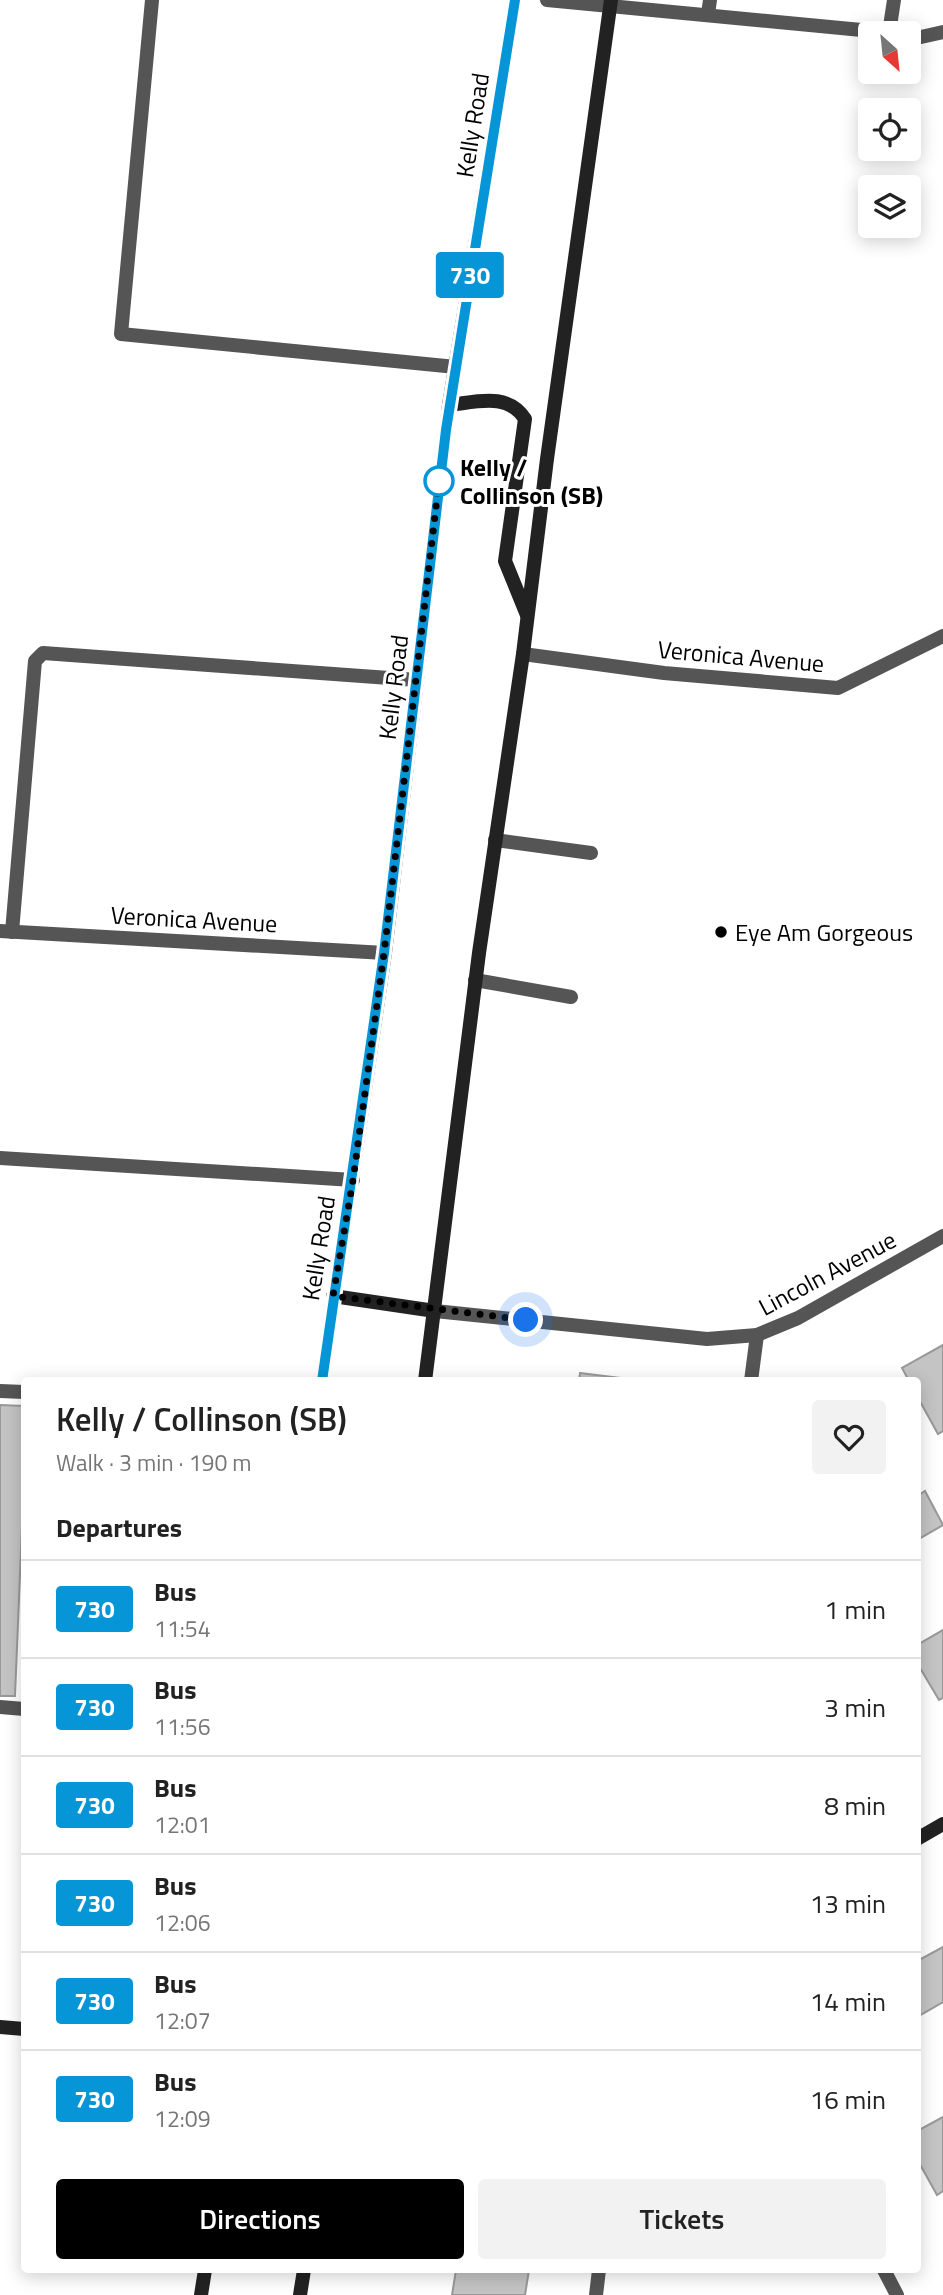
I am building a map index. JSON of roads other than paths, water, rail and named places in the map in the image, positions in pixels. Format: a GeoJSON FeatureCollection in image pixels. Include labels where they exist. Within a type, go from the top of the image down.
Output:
{"type":"FeatureCollection","features":[{"type":"Feature","properties":{"kind":"street"},"geometry":{"type":"LineString","coordinates":[[152,0],[121,334],[456,367]]}},
{"type":"Feature","properties":{"kind":"street","name":"Kelly Road"},"geometry":{"type":"LineString","coordinates":[[323,1377],[384,953],[449,405],[515,0]]}},
{"type":"Feature","properties":{"kind":"street"},"geometry":{"type":"LineString","coordinates":[[547,0],[709,7],[858,28]]}},
{"type":"Feature","properties":{"kind":"street"},"geometry":{"type":"LineString","coordinates":[[892,21],[894,0]]}},
{"type":"Feature","properties":{"kind":"street"},"geometry":{"type":"LineString","coordinates":[[426,1377],[475,980],[523,653],[611,3]]}},
{"type":"Feature","properties":{"kind":"street"},"geometry":{"type":"LineString","coordinates":[[921,37],[943,32]]}},
{"type":"Feature","properties":{"kind":"street"},"geometry":{"type":"LineString","coordinates":[[449,405],[500,400],[518,407],[525,419],[505,561],[528,616]]}},
{"type":"Feature","properties":{"kind":"street","name":"Veronica Avenue"},"geometry":{"type":"LineString","coordinates":[[523,653],[664,673],[838,688],[943,636]]}},
{"type":"Feature","properties":{"kind":"street"},"geometry":{"type":"LineString","coordinates":[[6,932],[35,661],[43,653],[417,680]]}},
{"type":"Feature","properties":{"kind":"street"},"geometry":{"type":"LineString","coordinates":[[495,840],[591,853]]}},
{"type":"Feature","properties":{"kind":"street","name":"Veronica Avenue"},"geometry":{"type":"LineString","coordinates":[[6,932],[384,953]]}},
{"type":"Feature","properties":{"kind":"street"},"geometry":{"type":"LineString","coordinates":[[475,980],[571,997]]}},
{"type":"Feature","properties":{"kind":"street"},"geometry":{"type":"LineString","coordinates":[[0,1158],[353,1180]]}},
{"type":"Feature","properties":{"kind":"street","name":"Lincoln Avenue"},"geometry":{"type":"LineString","coordinates":[[435,1311],[707,1339],[757,1335],[798,1318],[943,1236]]}},
{"type":"Feature","properties":{"kind":"street"},"geometry":{"type":"LineString","coordinates":[[333,1296],[435,1311]]}},
{"type":"Feature","properties":{"kind":"street"},"geometry":{"type":"LineString","coordinates":[[752,1377],[757,1335]]}},
{"type":"Feature","properties":{"kind":"street"},"geometry":{"type":"LineString","coordinates":[[0,1391],[21,1392]]}},
{"type":"Feature","properties":{"kind":"street"},"geometry":{"type":"LineString","coordinates":[[0,1707],[21,1709]]}},
{"type":"Feature","properties":{"kind":"street"},"geometry":{"type":"LineString","coordinates":[[921,1837],[943,1824]]}},
{"type":"Feature","properties":{"kind":"street"},"geometry":{"type":"LineString","coordinates":[[0,2027],[21,2029]]}},
{"type":"Feature","properties":{"kind":"street"},"geometry":{"type":"LineString","coordinates":[[201,2295],[205,2273]]}},
{"type":"Feature","properties":{"kind":"street"},"geometry":{"type":"LineString","coordinates":[[300,2295],[304,2273]]}},
{"type":"Feature","properties":{"kind":"street"},"geometry":{"type":"LineString","coordinates":[[596,2295],[599,2273]]}},
{"type":"Feature","properties":{"kind":"street"},"geometry":{"type":"LineString","coordinates":[[886,2273],[897,2295]]}},
{"type":"Feature","properties":{"kind":"place","name":"Kelly / Collinson (SB)"},"geometry":{"type":"Point","coordinates":[439,481]}},
{"type":"Feature","properties":{"kind":"place","name":"Eye Am Gorgeous"},"geometry":{"type":"Point","coordinates":[721,932]}}]}
